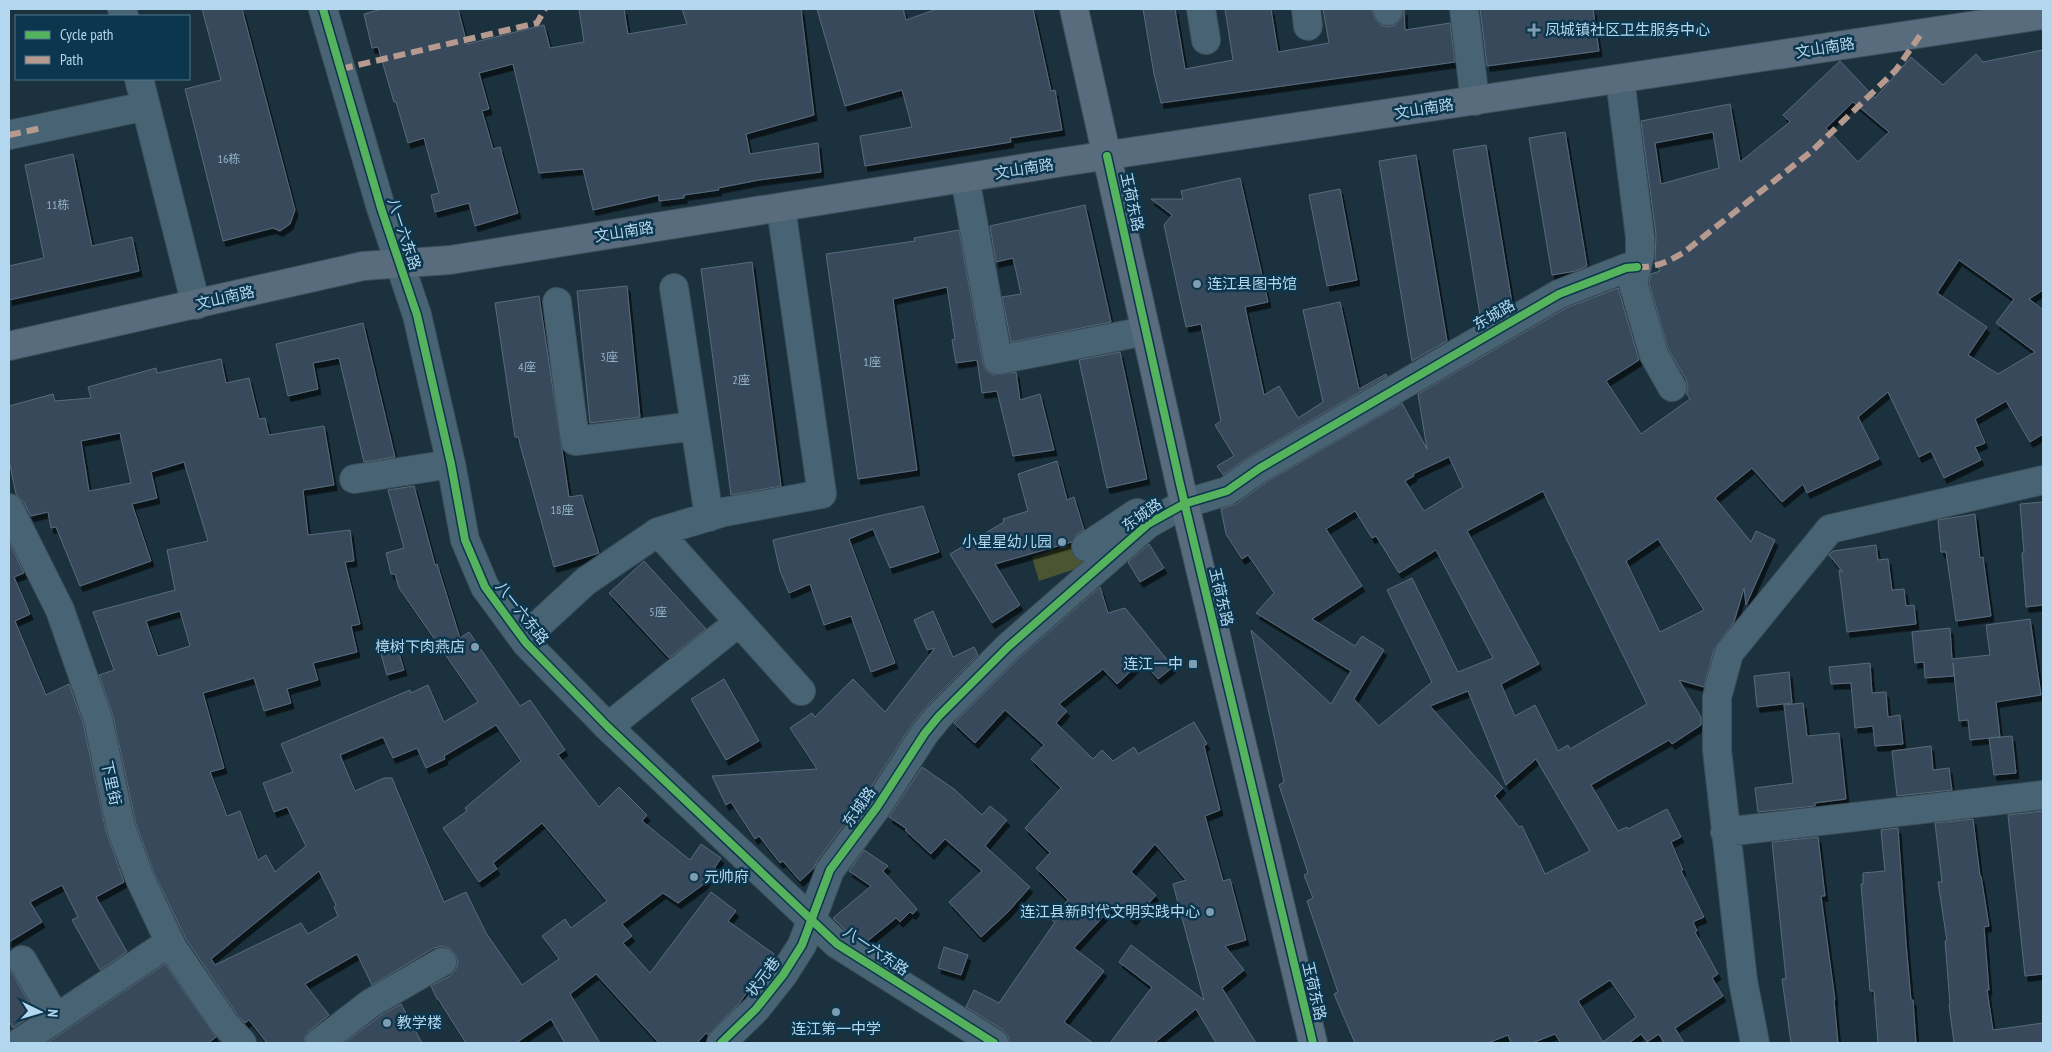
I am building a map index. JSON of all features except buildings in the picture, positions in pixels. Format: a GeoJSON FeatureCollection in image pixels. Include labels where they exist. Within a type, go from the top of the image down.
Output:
{"type":"FeatureCollection","features":[{"type":"Feature","properties":{"kind":"main road","name":"玉荷东路"},"geometry":{"type":"LineString","coordinates":[[1074,9],[1184,504],[1312,1043]]}},
{"type":"Feature","properties":{"kind":"main road","name":"文山南路"},"geometry":{"type":"LineString","coordinates":[[9,346],[363,266],[450,260],[965,178],[1620,79],[2002,16],[2043,15]]}},
{"type":"Feature","properties":{"kind":"street","name":"八一六东路"},"geometry":{"type":"LineString","coordinates":[[324,9],[381,208],[417,315],[451,464],[465,540],[485,587],[523,639],[608,727],[837,944],[994,1043]]}},
{"type":"Feature","properties":{"kind":"street"},"geometry":{"type":"LineString","coordinates":[[1200,9],[1206,40]]}},
{"type":"Feature","properties":{"kind":"street"},"geometry":{"type":"LineString","coordinates":[[1464,9],[1475,101]]}},
{"type":"Feature","properties":{"kind":"street"},"geometry":{"type":"LineString","coordinates":[[1620,79],[1640,237],[1640,254],[1633,283],[1654,355],[1672,387]]}},
{"type":"Feature","properties":{"kind":"street"},"geometry":{"type":"LineString","coordinates":[[139,80],[196,305]]}},
{"type":"Feature","properties":{"kind":"street"},"geometry":{"type":"LineString","coordinates":[[9,135],[146,106]]}},
{"type":"Feature","properties":{"kind":"street"},"geometry":{"type":"LineString","coordinates":[[965,178],[998,360],[1146,331]]}},
{"type":"Feature","properties":{"kind":"street"},"geometry":{"type":"LineString","coordinates":[[523,639],[586,581],[658,532],[709,517],[822,494],[781,208]]}},
{"type":"Feature","properties":{"kind":"street","name":"东城路"},"geometry":{"type":"LineString","coordinates":[[811,918],[825,882],[838,858],[877,807],[925,733],[939,716],[1008,647],[1155,519],[1184,504],[1226,491],[1260,468],[1560,294],[1626,268],[1637,267]]}},
{"type":"Feature","properties":{"kind":"street"},"geometry":{"type":"LineString","coordinates":[[674,288],[709,517]]}},
{"type":"Feature","properties":{"kind":"street"},"geometry":{"type":"LineString","coordinates":[[557,302],[575,441],[695,426]]}},
{"type":"Feature","properties":{"kind":"street"},"geometry":{"type":"LineString","coordinates":[[354,479],[451,464]]}},
{"type":"Feature","properties":{"kind":"street"},"geometry":{"type":"LineString","coordinates":[[1755,1043],[1743,981],[1717,750],[1717,697],[1729,653],[1830,529],[2043,480]]}},
{"type":"Feature","properties":{"kind":"street","name":"下里街"},"geometry":{"type":"LineString","coordinates":[[9,508],[60,610],[98,720],[121,828],[140,879],[170,942],[224,1023],[242,1043]]}},
{"type":"Feature","properties":{"kind":"street"},"geometry":{"type":"LineString","coordinates":[[1086,547],[1137,513],[1155,519]]}},
{"type":"Feature","properties":{"kind":"street"},"geometry":{"type":"LineString","coordinates":[[658,532],[801,691]]}},
{"type":"Feature","properties":{"kind":"street"},"geometry":{"type":"LineString","coordinates":[[608,727],[739,622]]}},
{"type":"Feature","properties":{"kind":"street"},"geometry":{"type":"LineString","coordinates":[[1725,832],[2043,795]]}},
{"type":"Feature","properties":{"kind":"street","name":"状元巷"},"geometry":{"type":"LineString","coordinates":[[721,1043],[770,993],[802,946],[811,918]]}},
{"type":"Feature","properties":{"kind":"street"},"geometry":{"type":"LineString","coordinates":[[18,1043],[170,942]]}},
{"type":"Feature","properties":{"kind":"street"},"geometry":{"type":"LineString","coordinates":[[794,959],[837,944]]}},
{"type":"Feature","properties":{"kind":"street"},"geometry":{"type":"LineString","coordinates":[[22,960],[56,1018]]}},
{"type":"Feature","properties":{"kind":"street"},"geometry":{"type":"LineString","coordinates":[[319,1043],[371,1003],[442,962]]}},
{"type":"Feature","properties":{"kind":"green space"},"geometry":{"type":"Polygon","coordinates":[[[1079,542],[1087,565],[1039,581],[1032,557],[1079,542]]]}},
{"type":"Feature","properties":{"kind":"marked path"},"geometry":{"type":"LineString","coordinates":[[341,69],[537,23],[545,9]]}},
{"type":"Feature","properties":{"kind":"marked path"},"geometry":{"type":"LineString","coordinates":[[1637,267],[1661,264],[1683,253],[1812,151],[1896,70],[1921,34]]}},
{"type":"Feature","properties":{"kind":"marked path"},"geometry":{"type":"LineString","coordinates":[[9,135],[42,128]]}},
{"type":"Feature","properties":{"kind":"cycle path"},"geometry":{"type":"LineString","coordinates":[[323,9],[381,208],[417,315],[451,464],[465,540],[485,587],[526,643],[608,727],[837,944],[994,1043]]}},
{"type":"Feature","properties":{"kind":"cycle path"},"geometry":{"type":"LineString","coordinates":[[1107,156],[1180,484],[1313,1043]]}},
{"type":"Feature","properties":{"kind":"cycle path"},"geometry":{"type":"LineString","coordinates":[[721,1043],[756,1009],[783,975],[802,945],[830,870],[877,807],[925,733],[939,716],[1008,647],[1148,524],[1184,504],[1227,491],[1260,468],[1559,294],[1626,268],[1637,267]]}},
{"type":"Feature","properties":{"kind":"place","name":"凤城镇社区卫生服务中心"},"geometry":{"type":"Point","coordinates":[1534,30]}},
{"type":"Feature","properties":{"kind":"place","name":"连江县图书馆"},"geometry":{"type":"Point","coordinates":[1197,284]}},
{"type":"Feature","properties":{"kind":"place","name":"小星星幼儿园"},"geometry":{"type":"Point","coordinates":[1062,542]}},
{"type":"Feature","properties":{"kind":"place","name":"樟树下肉燕店"},"geometry":{"type":"Point","coordinates":[475,647]}},
{"type":"Feature","properties":{"kind":"place","name":"连江一中"},"geometry":{"type":"Point","coordinates":[1193,664]}},
{"type":"Feature","properties":{"kind":"place","name":"元帅府"},"geometry":{"type":"Point","coordinates":[694,877]}},
{"type":"Feature","properties":{"kind":"place","name":"连江县新时代文明实践中心"},"geometry":{"type":"Point","coordinates":[1210,912]}},
{"type":"Feature","properties":{"kind":"place","name":"连江第一中学"},"geometry":{"type":"Point","coordinates":[836,1012]}},
{"type":"Feature","properties":{"kind":"place","name":"教学楼"},"geometry":{"type":"Point","coordinates":[387,1023]}}]}
